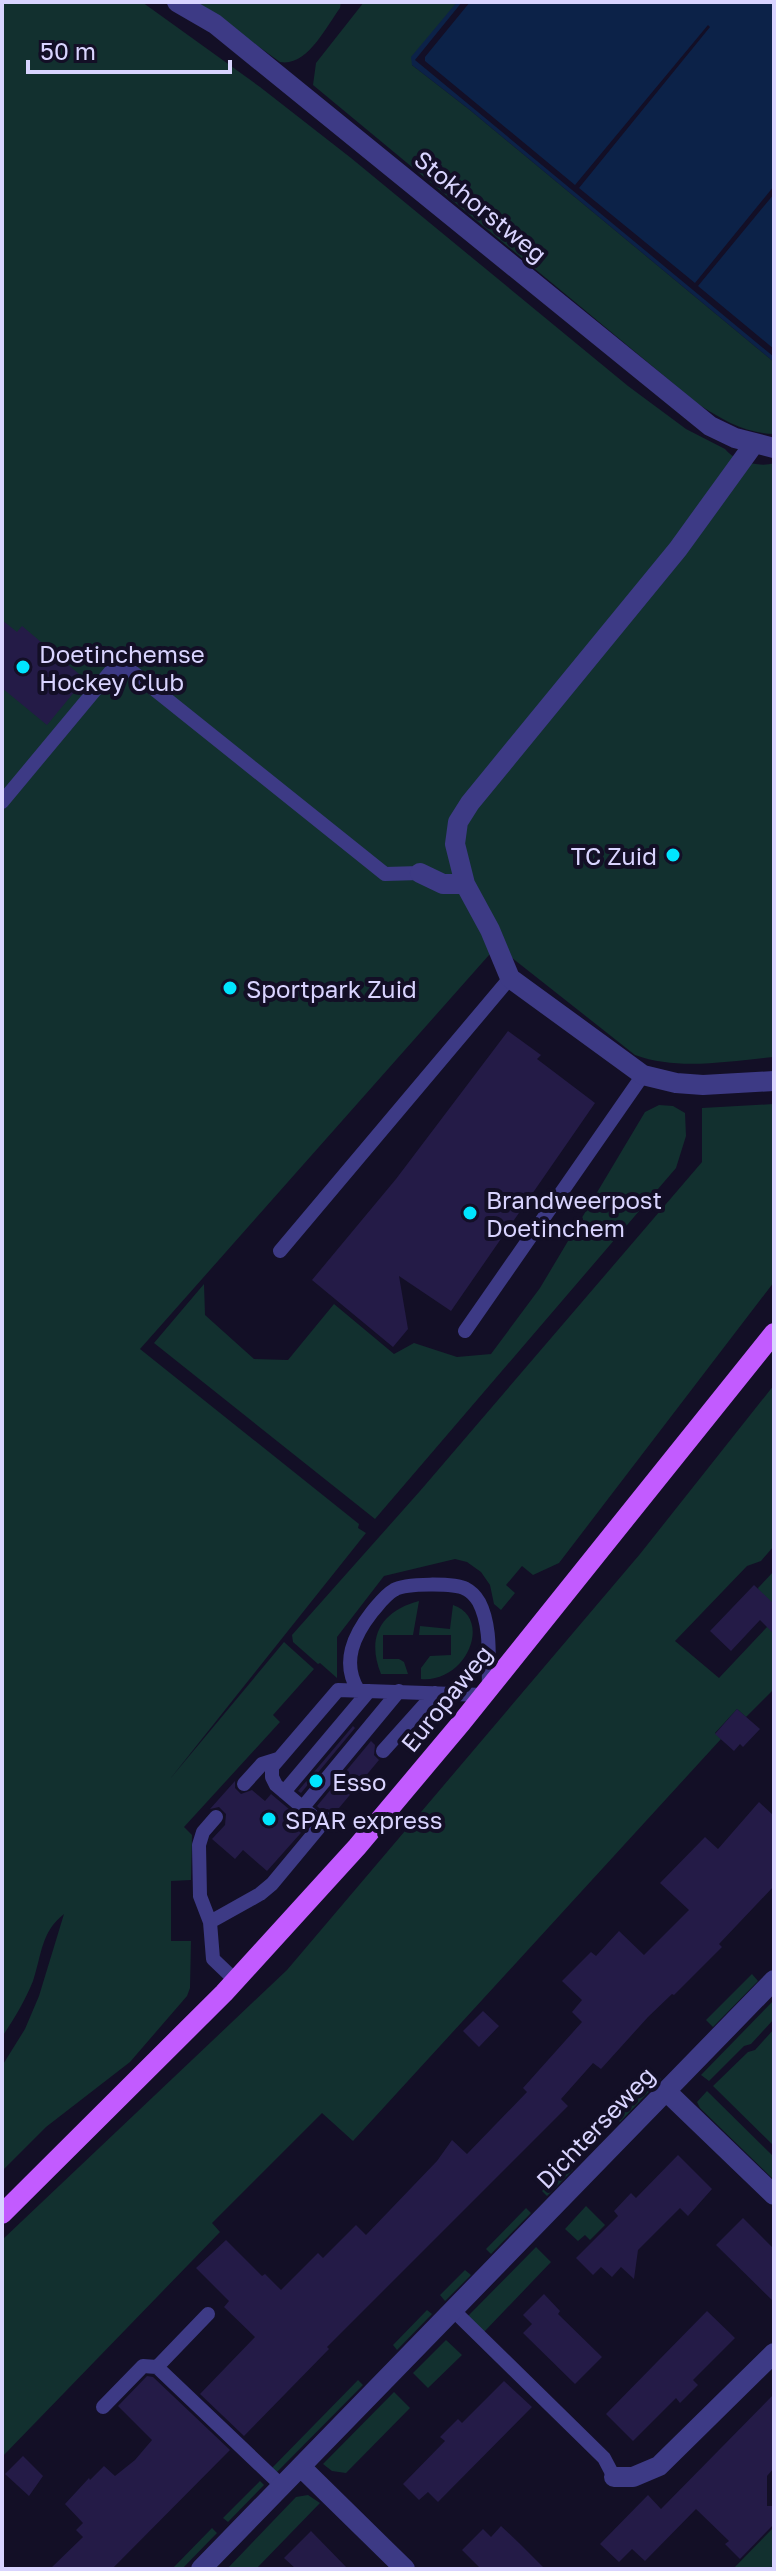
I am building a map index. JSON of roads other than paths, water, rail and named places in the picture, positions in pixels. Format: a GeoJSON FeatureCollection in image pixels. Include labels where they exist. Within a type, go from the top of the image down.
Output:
{"type":"FeatureCollection","features":[{"type":"Feature","properties":{"kind":"main road","name":"Europaweg"},"geometry":{"type":"LineString","coordinates":[[2,2214],[236,1981],[357,1847],[774,1333]]}},
{"type":"Feature","properties":{"kind":"street","name":"Stokhorstweg"},"geometry":{"type":"LineString","coordinates":[[177,2],[215,24],[710,426],[764,446],[470,803],[458,822],[455,844],[465,884],[490,930],[510,978]]}},
{"type":"Feature","properties":{"kind":"street"},"geometry":{"type":"LineString","coordinates":[[420,873],[443,884],[465,884]]}},
{"type":"Feature","properties":{"kind":"street"},"geometry":{"type":"LineString","coordinates":[[510,978],[643,1075],[676,1083],[703,1085],[774,1081]]}},
{"type":"Feature","properties":{"kind":"street","name":"Dichterseweg"},"geometry":{"type":"LineString","coordinates":[[201,2569],[774,1980]]}},
{"type":"Feature","properties":{"kind":"street"},"geometry":{"type":"LineString","coordinates":[[666,2091],[774,2195]]}},
{"type":"Feature","properties":{"kind":"street"},"geometry":{"type":"LineString","coordinates":[[614,2477],[633,2477],[659,2466],[774,2353]]}},
{"type":"Feature","properties":{"kind":"street"},"geometry":{"type":"LineString","coordinates":[[302,2468],[405,2569]]}},
{"type":"Feature","properties":{"kind":"lane"},"geometry":{"type":"LineString","coordinates":[[2,802],[111,671],[129,669],[385,874],[420,873]]}},
{"type":"Feature","properties":{"kind":"lane"},"geometry":{"type":"LineString","coordinates":[[280,1251],[510,978]]}},
{"type":"Feature","properties":{"kind":"lane"},"geometry":{"type":"LineString","coordinates":[[465,1331],[643,1075]]}},
{"type":"Feature","properties":{"kind":"lane"},"geometry":{"type":"LineString","coordinates":[[210,1922],[272,1884],[324,1821],[284,1792],[272,1777],[272,1767],[338,1690],[486,1691],[487,1631],[477,1598],[458,1586],[405,1585],[383,1598],[355,1634],[351,1679],[364,1690]]}},
{"type":"Feature","properties":{"kind":"lane"},"geometry":{"type":"LineString","coordinates":[[284,1792],[364,1690]]}},
{"type":"Feature","properties":{"kind":"lane"},"geometry":{"type":"LineString","coordinates":[[303,1807],[399,1691]]}},
{"type":"Feature","properties":{"kind":"lane"},"geometry":{"type":"LineString","coordinates":[[383,1751],[435,1693]]}},
{"type":"Feature","properties":{"kind":"lane"},"geometry":{"type":"LineString","coordinates":[[244,1784],[262,1764],[278,1759]]}},
{"type":"Feature","properties":{"kind":"lane"},"geometry":{"type":"LineString","coordinates":[[216,1817],[203,1832],[199,1845],[200,1896],[210,1922],[213,1959],[236,1981]]}},
{"type":"Feature","properties":{"kind":"lane"},"geometry":{"type":"LineString","coordinates":[[452,2309],[604,2458],[614,2477]]}},
{"type":"Feature","properties":{"kind":"lane"},"geometry":{"type":"LineString","coordinates":[[157,2367],[208,2314]]}},
{"type":"Feature","properties":{"kind":"lane"},"geometry":{"type":"LineString","coordinates":[[103,2407],[143,2366],[157,2367],[283,2487]]}},
{"type":"Feature","properties":{"kind":"water"},"geometry":{"type":"Polygon","coordinates":[[[457,2],[774,2],[774,362],[412,65],[411,57],[457,2]]]}},
{"type":"Feature","properties":{"kind":"place","name":"Doetinchemse Hockey Club"},"geometry":{"type":"Point","coordinates":[23,667]}},
{"type":"Feature","properties":{"kind":"place","name":"TC Zuid"},"geometry":{"type":"Point","coordinates":[673,855]}},
{"type":"Feature","properties":{"kind":"place","name":"Sportpark Zuid"},"geometry":{"type":"Point","coordinates":[230,988]}},
{"type":"Feature","properties":{"kind":"place","name":"Brandweerpost Doetinchem"},"geometry":{"type":"Point","coordinates":[470,1213]}},
{"type":"Feature","properties":{"kind":"place","name":"Esso"},"geometry":{"type":"Point","coordinates":[316,1781]}},
{"type":"Feature","properties":{"kind":"place","name":"SPAR express"},"geometry":{"type":"Point","coordinates":[269,1819]}}]}
